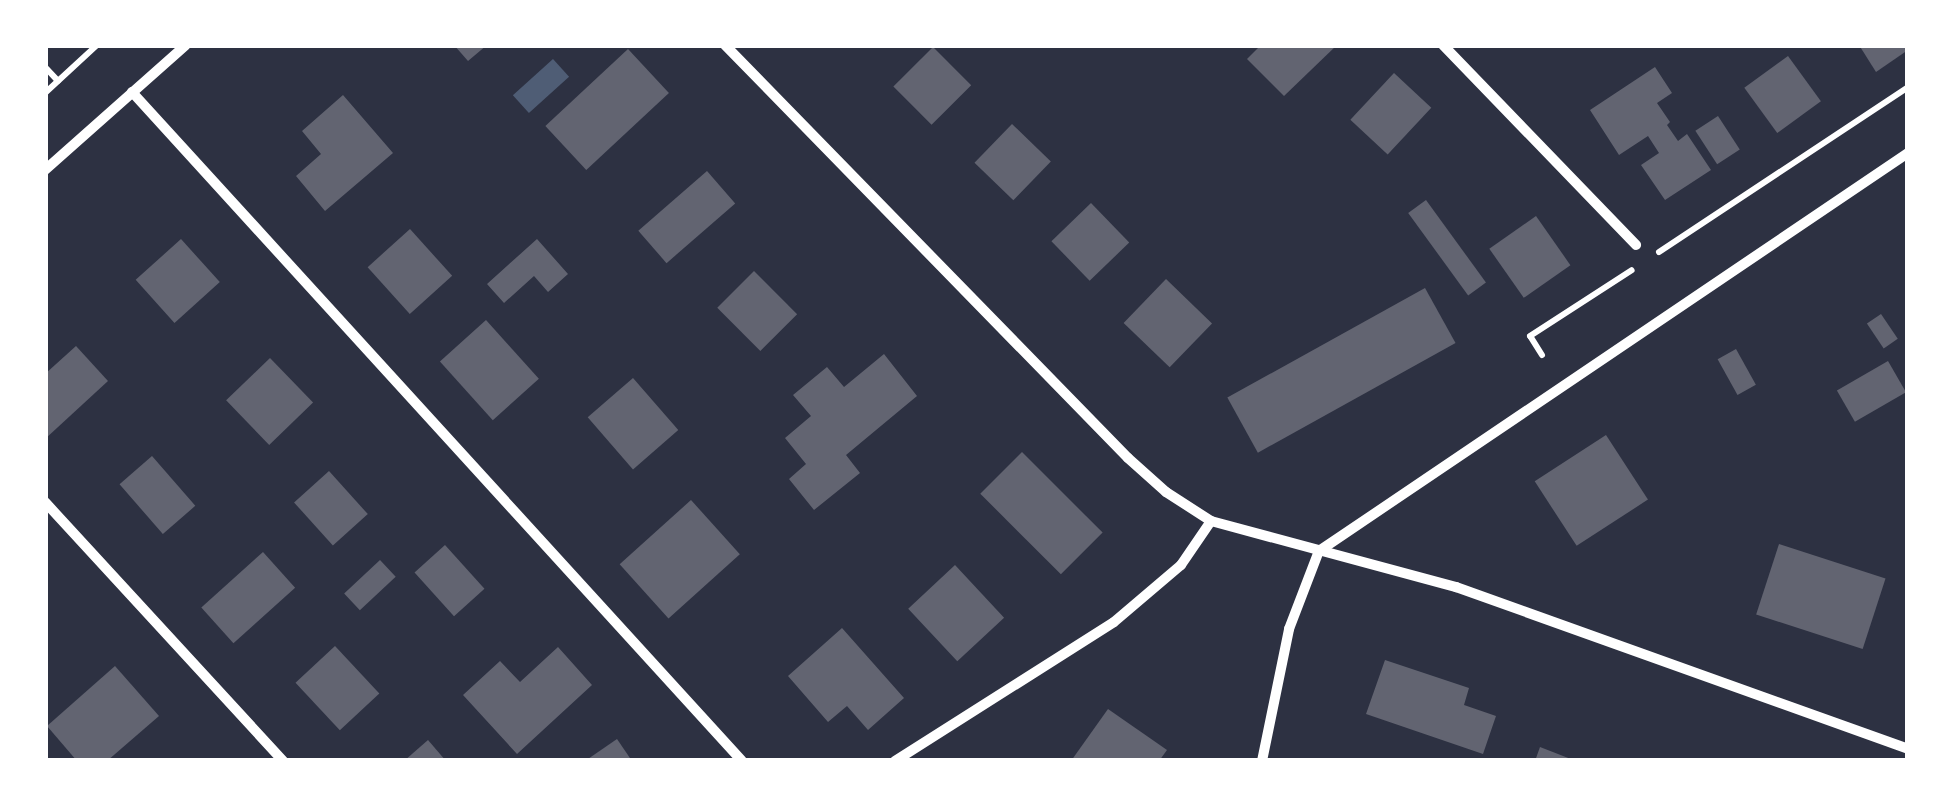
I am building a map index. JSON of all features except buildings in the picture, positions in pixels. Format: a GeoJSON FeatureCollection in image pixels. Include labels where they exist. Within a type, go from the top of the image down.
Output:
{"type":"FeatureCollection","features":[{"type":"Feature","properties":{"kind":"street"},"geometry":{"type":"LineString","coordinates":[[45,170],[186,45]]}},
{"type":"Feature","properties":{"kind":"street"},"geometry":{"type":"LineString","coordinates":[[725,45],[1128,458],[1166,492],[1212,521],[1456,588],[1908,748]]}},
{"type":"Feature","properties":{"kind":"street"},"geometry":{"type":"LineString","coordinates":[[1442,45],[1636,245]]}},
{"type":"Feature","properties":{"kind":"street"},"geometry":{"type":"LineString","coordinates":[[132,92],[742,761]]}},
{"type":"Feature","properties":{"kind":"street"},"geometry":{"type":"LineString","coordinates":[[1262,761],[1289,629],[1320,551],[1908,153]]}},
{"type":"Feature","properties":{"kind":"street"},"geometry":{"type":"LineString","coordinates":[[45,502],[284,761]]}},
{"type":"Feature","properties":{"kind":"street"},"geometry":{"type":"LineString","coordinates":[[895,761],[1114,622],[1181,565],[1212,521]]}},
{"type":"Feature","properties":{"kind":"path"},"geometry":{"type":"LineString","coordinates":[[45,93],[96,45]]}},
{"type":"Feature","properties":{"kind":"path"},"geometry":{"type":"LineString","coordinates":[[45,67],[58,81]]}},
{"type":"Feature","properties":{"kind":"path"},"geometry":{"type":"LineString","coordinates":[[1649,258],[1908,87]]}},
{"type":"Feature","properties":{"kind":"path"},"geometry":{"type":"LineString","coordinates":[[1542,356],[1530,336],[1634,268]]}},
{"type":"Feature","properties":{"kind":"water"},"geometry":{"type":"Polygon","coordinates":[[[553,59],[569,77],[529,113],[513,95],[553,59]]]}}]}
